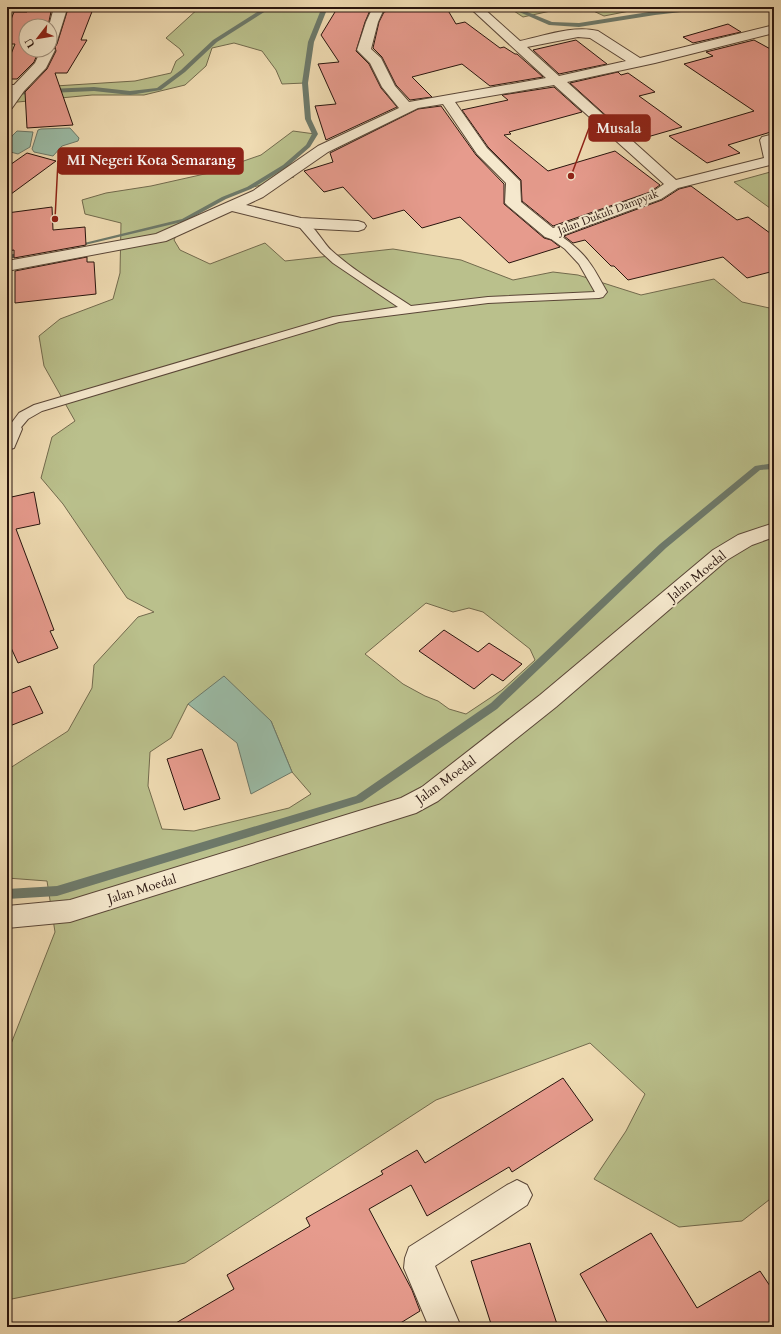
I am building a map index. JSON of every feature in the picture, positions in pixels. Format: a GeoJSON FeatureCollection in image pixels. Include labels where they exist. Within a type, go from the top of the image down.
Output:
{"type":"FeatureCollection","features":[{"type":"Feature","properties":{"kind":"street"},"geometry":{"type":"LineString","coordinates":[[58,18],[60,7]]}},
{"type":"Feature","properties":{"kind":"street"},"geometry":{"type":"LineString","coordinates":[[386,7],[378,9],[372,22],[364,50],[376,61],[389,87],[407,109]]}},
{"type":"Feature","properties":{"kind":"street","name":"Jalan Dukuh Dampyak"},"geometry":{"type":"LineString","coordinates":[[475,7],[674,185]]}},
{"type":"Feature","properties":{"kind":"street"},"geometry":{"type":"LineString","coordinates":[[519,46],[578,32],[586,32],[593,34],[638,62]]}},
{"type":"Feature","properties":{"kind":"street"},"geometry":{"type":"LineString","coordinates":[[7,266],[160,238],[258,194],[323,148],[414,105],[558,80],[771,34]]}},
{"type":"Feature","properties":{"kind":"street"},"geometry":{"type":"LineString","coordinates":[[7,105],[13,88],[41,65],[44,58]]}},
{"type":"Feature","properties":{"kind":"street","name":"Jalan Dukuh Dampyak"},"geometry":{"type":"LineString","coordinates":[[446,99],[482,151],[513,181],[513,203],[551,234],[656,196],[674,185],[772,160],[767,140],[774,138]]}},
{"type":"Feature","properties":{"kind":"street"},"geometry":{"type":"LineString","coordinates":[[230,206],[302,223],[358,226]]}},
{"type":"Feature","properties":{"kind":"street","name":"Jalan Moedal"},"geometry":{"type":"LineString","coordinates":[[7,917],[70,911],[408,806],[430,794],[548,701],[720,556],[745,540],[774,530]]}},
{"type":"Feature","properties":{"kind":"street"},"geometry":{"type":"LineString","coordinates":[[443,1326],[419,1268],[420,1258],[517,1195]]}},
{"type":"Feature","properties":{"kind":"lane"},"geometry":{"type":"LineString","coordinates":[[302,223],[312,233],[318,243],[337,260],[408,309]]}},
{"type":"Feature","properties":{"kind":"lane"},"geometry":{"type":"LineString","coordinates":[[10,437],[20,419],[26,413],[38,408],[337,319],[488,300],[599,295],[601,292],[584,262],[569,247],[551,234]]}},
{"type":"Feature","properties":{"kind":"shaded area"},"geometry":{"type":"Polygon","coordinates":[[[200,7],[325,7],[311,44],[305,83],[282,84],[276,70],[262,51],[234,43],[212,48],[206,66],[185,85],[144,95],[92,95],[7,103],[7,89],[135,81],[171,73],[176,61],[184,55],[180,49],[166,38],[200,7]]]}},
{"type":"Feature","properties":{"kind":"shaded area"},"geometry":{"type":"Polygon","coordinates":[[[508,7],[569,7],[523,17],[508,7]]]}},
{"type":"Feature","properties":{"kind":"shaded area"},"geometry":{"type":"Polygon","coordinates":[[[585,7],[650,7],[604,16],[585,7]]]}},
{"type":"Feature","properties":{"kind":"shaded area"},"geometry":{"type":"Polygon","coordinates":[[[70,128],[79,138],[78,141],[62,146],[53,156],[34,152],[32,149],[38,130],[70,128]]]}},
{"type":"Feature","properties":{"kind":"shaded area"},"geometry":{"type":"Polygon","coordinates":[[[17,131],[33,132],[30,147],[18,154],[7,151],[12,136],[17,131]]]}},
{"type":"Feature","properties":{"kind":"shaded area"},"geometry":{"type":"Polygon","coordinates":[[[293,131],[315,134],[308,146],[285,165],[294,177],[249,188],[224,198],[184,220],[174,240],[180,250],[210,264],[265,243],[285,261],[393,249],[461,260],[513,280],[553,272],[578,275],[641,295],[714,279],[742,302],[774,309],[774,1196],[742,1221],[679,1227],[594,1179],[626,1131],[645,1094],[590,1043],[436,1100],[185,1263],[7,1300],[7,1054],[55,932],[47,881],[7,878],[7,770],[68,731],[92,688],[94,665],[138,617],[154,612],[127,598],[63,504],[41,478],[52,437],[75,421],[44,366],[39,336],[60,319],[113,299],[120,273],[121,223],[85,214],[82,200],[106,193],[151,186],[209,173],[261,155],[293,131]],[[426,603],[365,654],[403,684],[438,701],[449,709],[466,714],[502,690],[535,660],[530,649],[483,612],[469,608],[453,612],[426,603]],[[188,704],[171,738],[150,752],[148,786],[162,829],[194,831],[289,808],[311,794],[292,772],[271,721],[188,704]]]}},
{"type":"Feature","properties":{"kind":"shaded area"},"geometry":{"type":"Polygon","coordinates":[[[774,171],[774,211],[734,182],[774,171]]]}},
{"type":"Feature","properties":{"kind":"shaded area"},"geometry":{"type":"Polygon","coordinates":[[[224,676],[271,721],[292,772],[251,794],[237,743],[188,704],[224,676]]]}},
{"type":"Feature","properties":{"kind":"building"},"geometry":{"type":"Polygon","coordinates":[[[29,7],[52,7],[50,18],[18,18],[18,58],[36,58],[34,62],[17,79],[7,79],[7,64],[15,44],[7,44],[7,29],[14,12],[27,12],[29,7]]]}},
{"type":"Feature","properties":{"kind":"building"},"geometry":{"type":"Polygon","coordinates":[[[68,7],[86,7],[85,9],[93,9],[81,40],[87,40],[67,73],[55,73],[73,125],[27,128],[25,92],[47,69],[52,58],[58,58],[58,41],[68,7]]]}},
{"type":"Feature","properties":{"kind":"building"},"geometry":{"type":"Polygon","coordinates":[[[338,7],[371,8],[356,51],[369,64],[381,88],[397,107],[326,140],[315,106],[336,104],[318,64],[339,62],[321,35],[338,7]]]}},
{"type":"Feature","properties":{"kind":"building"},"geometry":{"type":"Polygon","coordinates":[[[446,7],[456,24],[465,22],[500,48],[504,47],[517,54],[543,77],[490,86],[462,64],[412,77],[432,97],[410,100],[396,85],[382,57],[373,48],[379,22],[384,12],[392,10],[446,7]]]}},
{"type":"Feature","properties":{"kind":"building"},"geometry":{"type":"Polygon","coordinates":[[[728,24],[741,32],[693,43],[683,37],[728,24]]]}},
{"type":"Feature","properties":{"kind":"building"},"geometry":{"type":"Polygon","coordinates":[[[576,40],[607,64],[559,74],[533,50],[576,40]]]}},
{"type":"Feature","properties":{"kind":"building"},"geometry":{"type":"Polygon","coordinates":[[[754,40],[774,51],[774,131],[728,145],[740,153],[707,163],[669,136],[754,111],[684,64],[713,56],[706,52],[754,40]]]}},
{"type":"Feature","properties":{"kind":"building"},"geometry":{"type":"Polygon","coordinates":[[[618,72],[621,75],[628,73],[655,92],[639,96],[682,127],[637,140],[612,121],[570,83],[618,72]]]}},
{"type":"Feature","properties":{"kind":"building"},"geometry":{"type":"Polygon","coordinates":[[[554,87],[582,112],[509,132],[511,134],[504,135],[548,171],[615,151],[660,185],[650,192],[553,226],[522,201],[521,180],[488,147],[462,110],[508,100],[502,95],[554,87]]]}},
{"type":"Feature","properties":{"kind":"building"},"geometry":{"type":"Polygon","coordinates":[[[441,106],[476,155],[504,184],[504,204],[544,238],[551,240],[560,247],[509,263],[460,217],[422,228],[404,210],[373,219],[343,187],[324,192],[304,171],[333,162],[330,153],[418,109],[441,106]]]}},
{"type":"Feature","properties":{"kind":"building"},"geometry":{"type":"Polygon","coordinates":[[[27,153],[56,161],[7,197],[7,167],[27,153]]]}},
{"type":"Feature","properties":{"kind":"building"},"geometry":{"type":"Polygon","coordinates":[[[691,186],[737,220],[748,217],[774,236],[774,271],[747,278],[723,257],[628,280],[614,266],[611,266],[585,240],[573,243],[564,236],[662,200],[679,189],[691,186]]]}},
{"type":"Feature","properties":{"kind":"building"},"geometry":{"type":"Polygon","coordinates":[[[52,207],[53,230],[85,227],[86,245],[14,258],[14,250],[7,251],[7,213],[52,207]]]}},
{"type":"Feature","properties":{"kind":"building"},"geometry":{"type":"Polygon","coordinates":[[[87,257],[87,262],[94,262],[96,294],[15,303],[15,271],[87,257]]]}},
{"type":"Feature","properties":{"kind":"building"},"geometry":{"type":"Polygon","coordinates":[[[34,492],[40,524],[16,529],[54,630],[50,631],[58,648],[18,663],[7,639],[7,498],[34,492]]]}},
{"type":"Feature","properties":{"kind":"building"},"geometry":{"type":"Polygon","coordinates":[[[444,630],[478,652],[489,643],[522,664],[503,681],[492,674],[474,689],[419,651],[444,630]]]}},
{"type":"Feature","properties":{"kind":"building"},"geometry":{"type":"Polygon","coordinates":[[[30,686],[43,713],[7,727],[7,695],[30,686]]]}},
{"type":"Feature","properties":{"kind":"building"},"geometry":{"type":"Polygon","coordinates":[[[202,749],[220,799],[184,810],[167,759],[202,749]]]}},
{"type":"Feature","properties":{"kind":"building"},"geometry":{"type":"Polygon","coordinates":[[[563,1078],[593,1120],[512,1172],[509,1167],[427,1216],[411,1185],[369,1209],[412,1290],[420,1311],[394,1327],[169,1327],[234,1289],[227,1275],[310,1226],[306,1218],[383,1174],[381,1171],[417,1150],[425,1163],[563,1078]]]}},
{"type":"Feature","properties":{"kind":"building"},"geometry":{"type":"Polygon","coordinates":[[[651,1233],[697,1308],[760,1271],[774,1292],[774,1327],[610,1327],[580,1274],[651,1233]]]}},
{"type":"Feature","properties":{"kind":"building"},"geometry":{"type":"Polygon","coordinates":[[[530,1243],[558,1327],[492,1327],[471,1261],[530,1243]]]}},
{"type":"Feature","properties":{"kind":"waterway"},"geometry":{"type":"LineString","coordinates":[[49,91],[94,89],[130,93],[159,89],[183,71],[215,41],[254,15],[269,7]]}},
{"type":"Feature","properties":{"kind":"waterway"},"geometry":{"type":"LineString","coordinates":[[74,247],[184,220],[224,198],[249,188],[285,166],[308,146],[315,134],[308,119],[305,83],[311,42],[325,7]]}},
{"type":"Feature","properties":{"kind":"waterway"},"geometry":{"type":"LineString","coordinates":[[511,7],[551,24],[579,25],[655,13],[707,7]]}},
{"type":"Feature","properties":{"kind":"waterway"},"geometry":{"type":"LineString","coordinates":[[7,94],[36,92]]}},
{"type":"Feature","properties":{"kind":"waterway"},"geometry":{"type":"LineString","coordinates":[[7,257],[26,254]]}},
{"type":"Feature","properties":{"kind":"waterway"},"geometry":{"type":"LineString","coordinates":[[7,894],[57,891],[359,799],[494,706],[663,546],[758,468],[774,466]]}},
{"type":"Feature","properties":{"kind":"place","name":"Musala"},"geometry":{"type":"Point","coordinates":[571,176]}},
{"type":"Feature","properties":{"kind":"place","name":"MI Negeri Kota Semarang"},"geometry":{"type":"Point","coordinates":[55,219]}}]}
